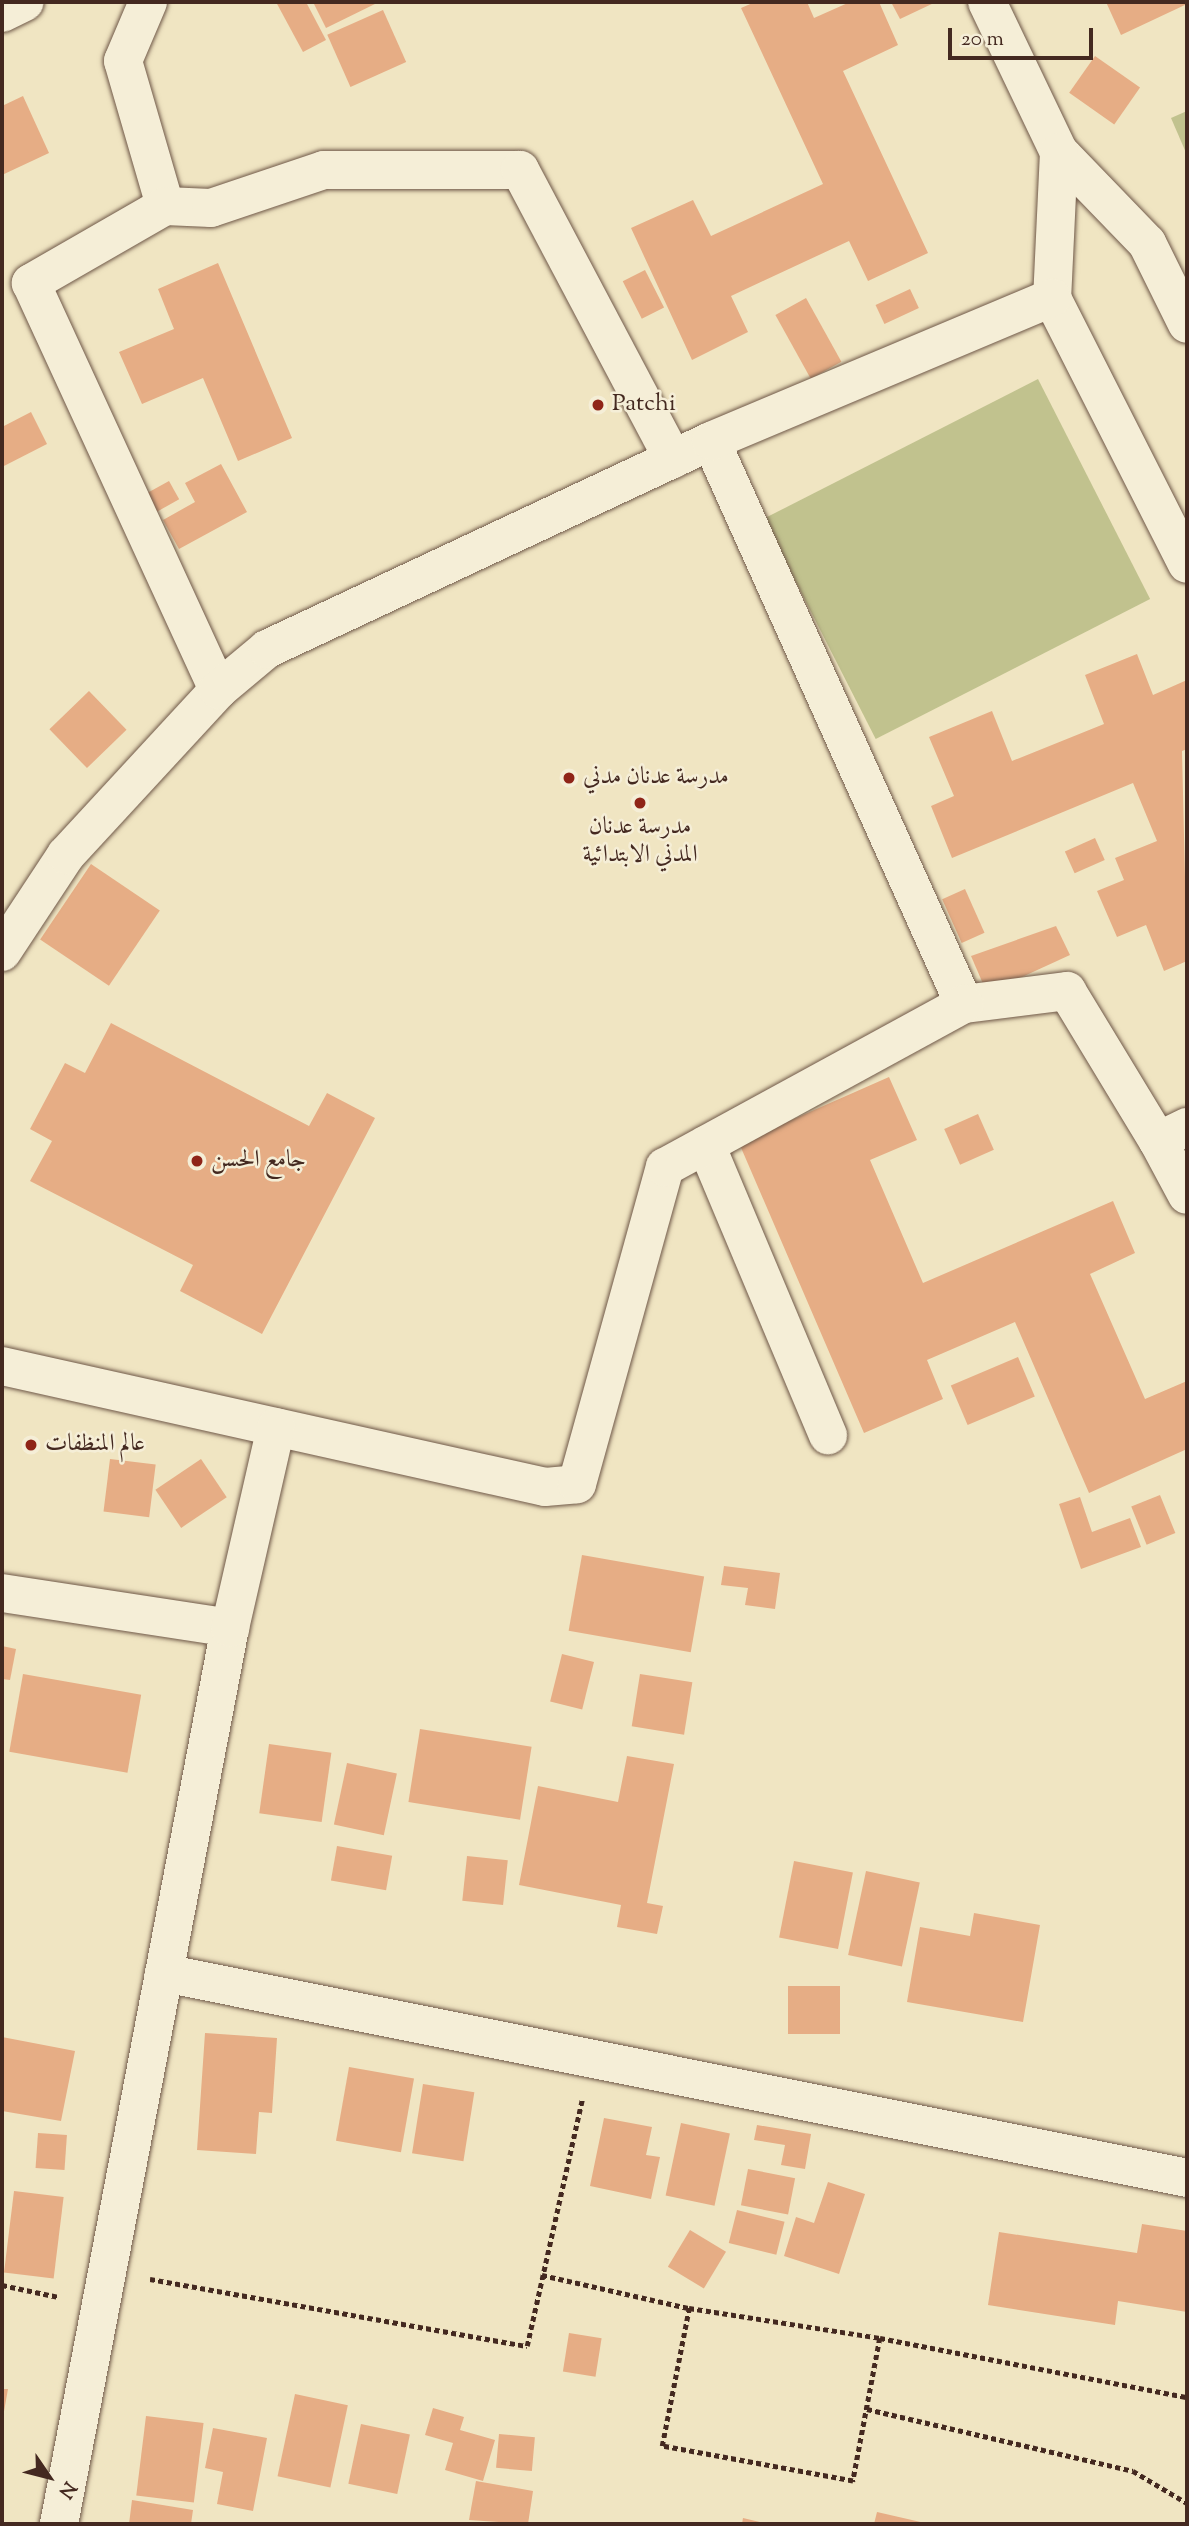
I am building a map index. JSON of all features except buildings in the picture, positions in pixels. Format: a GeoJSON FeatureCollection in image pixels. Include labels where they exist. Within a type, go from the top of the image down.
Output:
{"type":"FeatureCollection","features":[{"type":"Feature","properties":{"kind":"street"},"geometry":{"type":"LineString","coordinates":[[2,13],[25,2]]}},
{"type":"Feature","properties":{"kind":"street"},"geometry":{"type":"LineString","coordinates":[[148,2],[123,61],[165,206]]}},
{"type":"Feature","properties":{"kind":"street"},"geometry":{"type":"LineString","coordinates":[[987,2],[1059,152],[1147,243],[1187,324]]}},
{"type":"Feature","properties":{"kind":"street"},"geometry":{"type":"LineString","coordinates":[[1059,152],[1052,298],[1187,564]]}},
{"type":"Feature","properties":{"kind":"street"},"geometry":{"type":"LineString","coordinates":[[218,690],[32,283],[165,206],[211,208],[324,170],[520,170],[673,459]]}},
{"type":"Feature","properties":{"kind":"street"},"geometry":{"type":"LineString","coordinates":[[2,952],[66,855],[218,690],[267,649],[711,441],[1052,298]]}},
{"type":"Feature","properties":{"kind":"street"},"geometry":{"type":"LineString","coordinates":[[711,441],[964,1004]]}},
{"type":"Feature","properties":{"kind":"street"},"geometry":{"type":"LineString","coordinates":[[2,1366],[545,1487],[577,1484],[665,1167],[964,1004],[1067,990],[1173,1134],[1187,1195]]}},
{"type":"Feature","properties":{"kind":"street"},"geometry":{"type":"LineString","coordinates":[[706,1145],[828,1435]]}},
{"type":"Feature","properties":{"kind":"street"},"geometry":{"type":"LineString","coordinates":[[59,2524],[230,1628],[276,1427]]}},
{"type":"Feature","properties":{"kind":"street"},"geometry":{"type":"LineString","coordinates":[[2,1593],[230,1628]]}},
{"type":"Feature","properties":{"kind":"street"},"geometry":{"type":"LineString","coordinates":[[164,1973],[1187,2178]]}},
{"type":"Feature","properties":{"kind":"path"},"geometry":{"type":"LineString","coordinates":[[2,2285],[104,2289],[527,2346],[592,2059]]}},
{"type":"Feature","properties":{"kind":"path"},"geometry":{"type":"LineString","coordinates":[[542,2275],[689,2308],[880,2338],[1187,2397]]}},
{"type":"Feature","properties":{"kind":"path"},"geometry":{"type":"LineString","coordinates":[[689,2308],[662,2446],[853,2481],[880,2338]]}},
{"type":"Feature","properties":{"kind":"path"},"geometry":{"type":"LineString","coordinates":[[867,2409],[1133,2471],[1187,2503]]}},
{"type":"Feature","properties":{"kind":"green space"},"geometry":{"type":"Polygon","coordinates":[[[1187,111],[1187,155],[1171,118],[1187,111]]]}},
{"type":"Feature","properties":{"kind":"green space"},"geometry":{"type":"Polygon","coordinates":[[[1038,379],[1150,599],[876,739],[764,519],[1038,379]]]}},
{"type":"Feature","properties":{"kind":"place","name":"Patchi"},"geometry":{"type":"Point","coordinates":[598,405]}},
{"type":"Feature","properties":{"kind":"place","name":"مدرسة عدنان مدني"},"geometry":{"type":"Point","coordinates":[569,778]}},
{"type":"Feature","properties":{"kind":"place","name":"مدرسة عدنان المدني الابتدائية"},"geometry":{"type":"Point","coordinates":[640,803]}},
{"type":"Feature","properties":{"kind":"place","name":"جامع الحسن"},"geometry":{"type":"Point","coordinates":[197,1161]}},
{"type":"Feature","properties":{"kind":"place","name":"عالم المنظفات"},"geometry":{"type":"Point","coordinates":[31,1445]}}]}
